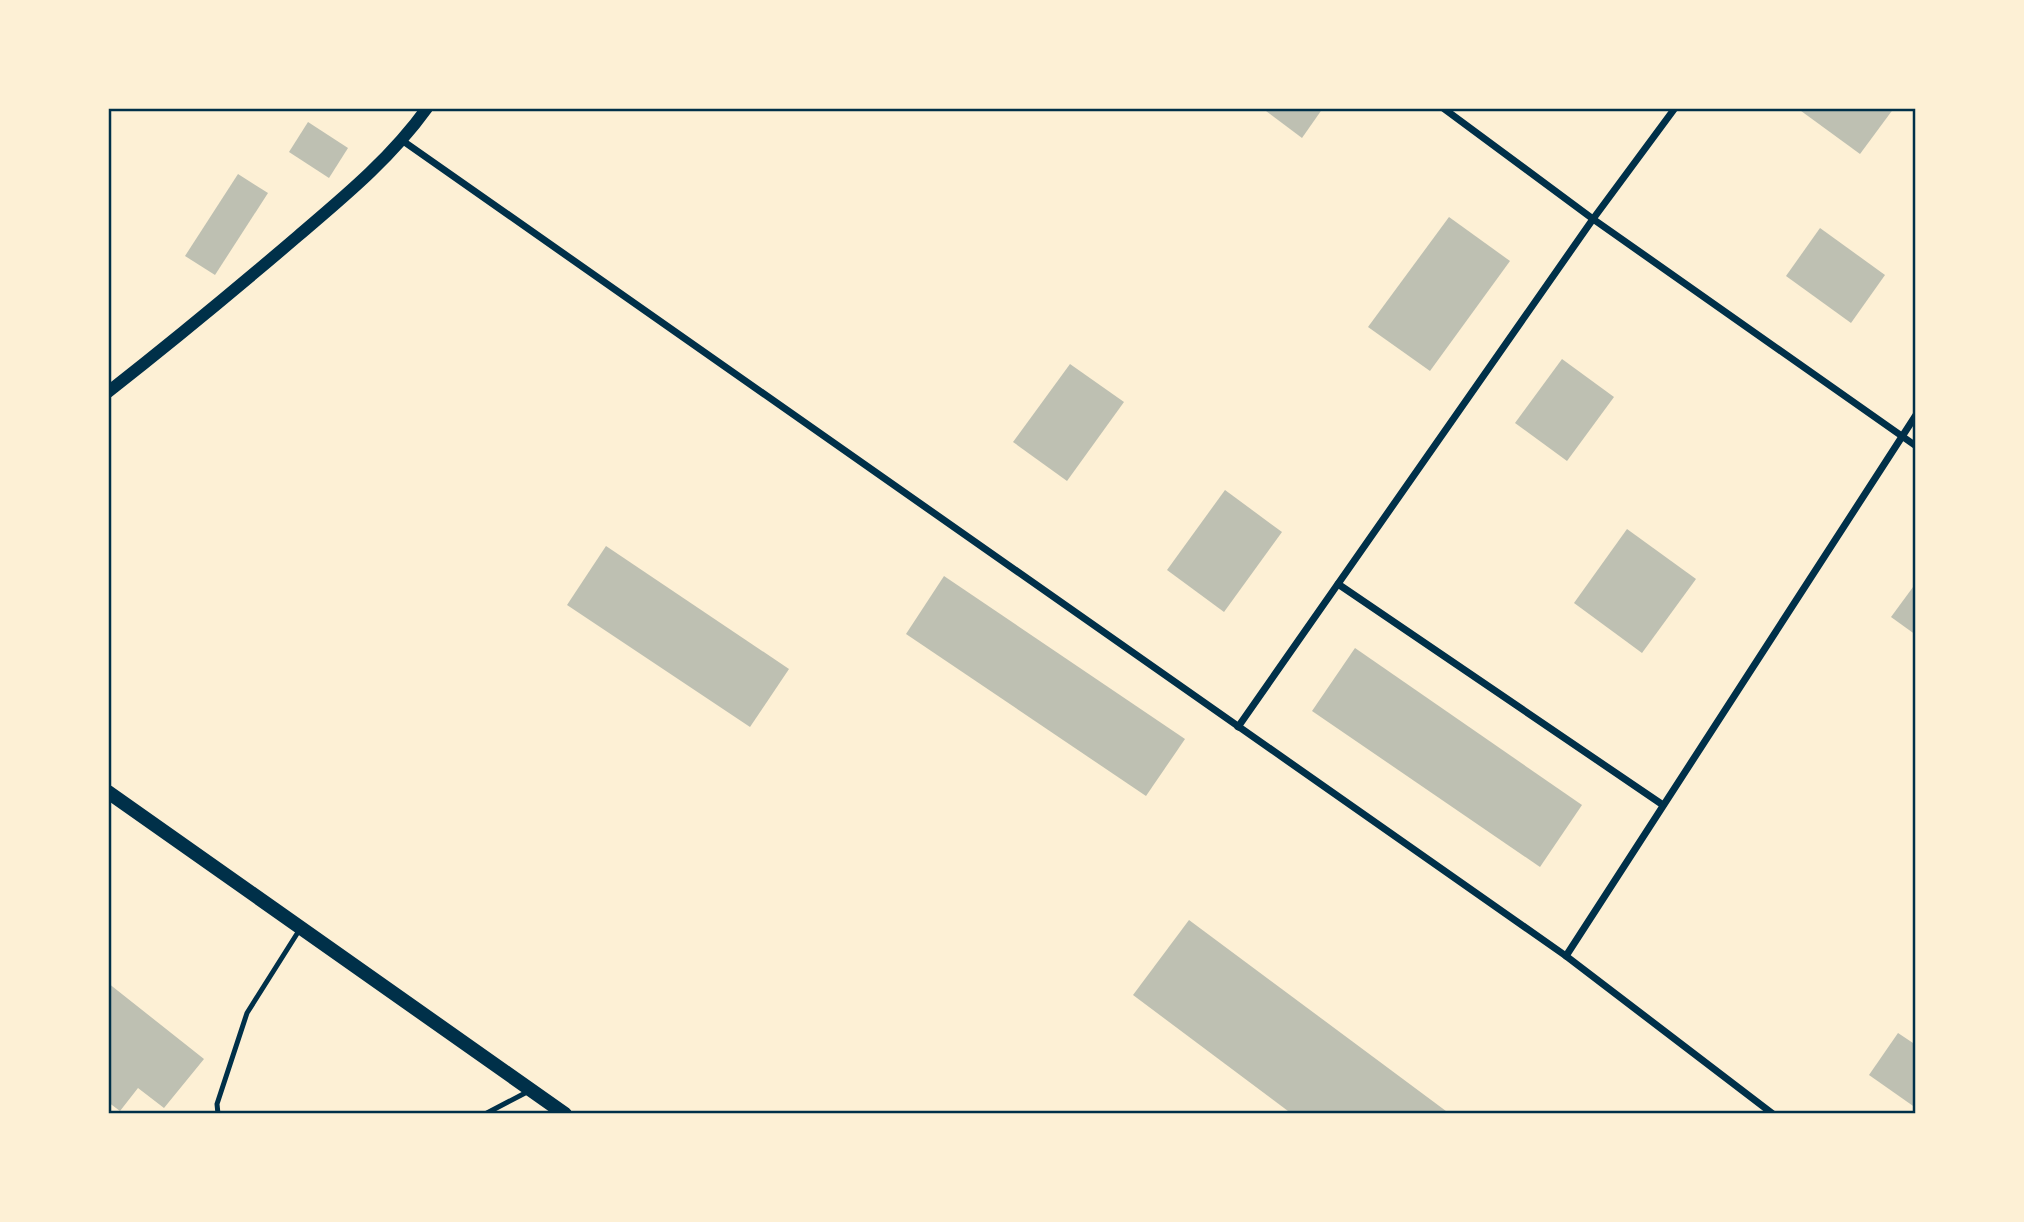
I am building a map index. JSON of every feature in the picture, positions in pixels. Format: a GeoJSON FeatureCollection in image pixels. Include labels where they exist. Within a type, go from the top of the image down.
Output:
{"type":"FeatureCollection","features":[{"type":"Feature","properties":{"kind":"main road"},"geometry":{"type":"LineString","coordinates":[[108,792],[565,1114]]}},
{"type":"Feature","properties":{"kind":"street"},"geometry":{"type":"LineString","coordinates":[[108,392],[230,295],[352,190],[403,141],[427,108]]}},
{"type":"Feature","properties":{"kind":"street"},"geometry":{"type":"LineString","coordinates":[[1443,108],[1593,219],[1916,446]]}},
{"type":"Feature","properties":{"kind":"street"},"geometry":{"type":"LineString","coordinates":[[1238,727],[1593,219],[1675,108]]}},
{"type":"Feature","properties":{"kind":"street"},"geometry":{"type":"LineString","coordinates":[[403,141],[1566,956],[1773,1114]]}},
{"type":"Feature","properties":{"kind":"street"},"geometry":{"type":"LineString","coordinates":[[1566,956],[1900,435],[1916,415]]}},
{"type":"Feature","properties":{"kind":"street"},"geometry":{"type":"LineString","coordinates":[[1338,584],[1663,805]]}},
{"type":"Feature","properties":{"kind":"lane"},"geometry":{"type":"LineString","coordinates":[[218,1114],[217,1104],[247,1013],[300,929]]}},
{"type":"Feature","properties":{"kind":"lane"},"geometry":{"type":"LineString","coordinates":[[485,1114],[532,1090]]}},
{"type":"Feature","properties":{"kind":"building"},"geometry":{"type":"Polygon","coordinates":[[[1262,108],[1323,108],[1302,138],[1262,108]]]}},
{"type":"Feature","properties":{"kind":"building"},"geometry":{"type":"Polygon","coordinates":[[[1797,108],[1894,108],[1860,154],[1797,108]]]}},
{"type":"Feature","properties":{"kind":"building"},"geometry":{"type":"Polygon","coordinates":[[[308,122],[348,148],[329,178],[289,152],[308,122]]]}},
{"type":"Feature","properties":{"kind":"building"},"geometry":{"type":"Polygon","coordinates":[[[238,174],[268,193],[215,275],[185,256],[238,174]]]}},
{"type":"Feature","properties":{"kind":"building"},"geometry":{"type":"Polygon","coordinates":[[[1449,217],[1510,261],[1430,371],[1368,327],[1449,217]]]}},
{"type":"Feature","properties":{"kind":"building"},"geometry":{"type":"Polygon","coordinates":[[[1820,228],[1885,275],[1851,323],[1786,276],[1820,228]]]}},
{"type":"Feature","properties":{"kind":"building"},"geometry":{"type":"Polygon","coordinates":[[[1562,359],[1614,397],[1567,461],[1515,423],[1562,359]]]}},
{"type":"Feature","properties":{"kind":"building"},"geometry":{"type":"Polygon","coordinates":[[[1070,364],[1124,402],[1067,481],[1013,442],[1070,364]]]}},
{"type":"Feature","properties":{"kind":"building"},"geometry":{"type":"Polygon","coordinates":[[[1225,490],[1282,532],[1224,612],[1167,570],[1225,490]]]}},
{"type":"Feature","properties":{"kind":"building"},"geometry":{"type":"Polygon","coordinates":[[[1627,529],[1696,579],[1642,653],[1574,603],[1627,529]]]}},
{"type":"Feature","properties":{"kind":"building"},"geometry":{"type":"Polygon","coordinates":[[[606,546],[789,669],[750,727],[567,605],[606,546]]]}},
{"type":"Feature","properties":{"kind":"building"},"geometry":{"type":"Polygon","coordinates":[[[944,576],[1185,739],[1146,796],[906,634],[944,576]]]}},
{"type":"Feature","properties":{"kind":"building"},"geometry":{"type":"Polygon","coordinates":[[[1916,583],[1916,635],[1891,617],[1916,583]]]}},
{"type":"Feature","properties":{"kind":"building"},"geometry":{"type":"Polygon","coordinates":[[[1355,648],[1582,805],[1540,867],[1312,711],[1355,648]]]}},
{"type":"Feature","properties":{"kind":"building"},"geometry":{"type":"Polygon","coordinates":[[[1189,920],[1450,1114],[1292,1114],[1133,995],[1189,920]]]}},
{"type":"Feature","properties":{"kind":"building"},"geometry":{"type":"Polygon","coordinates":[[[108,983],[204,1059],[164,1108],[138,1088],[120,1111],[108,1102],[108,983]]]}},
{"type":"Feature","properties":{"kind":"building"},"geometry":{"type":"Polygon","coordinates":[[[1898,1033],[1916,1045],[1916,1108],[1869,1075],[1898,1033]]]}}]}
